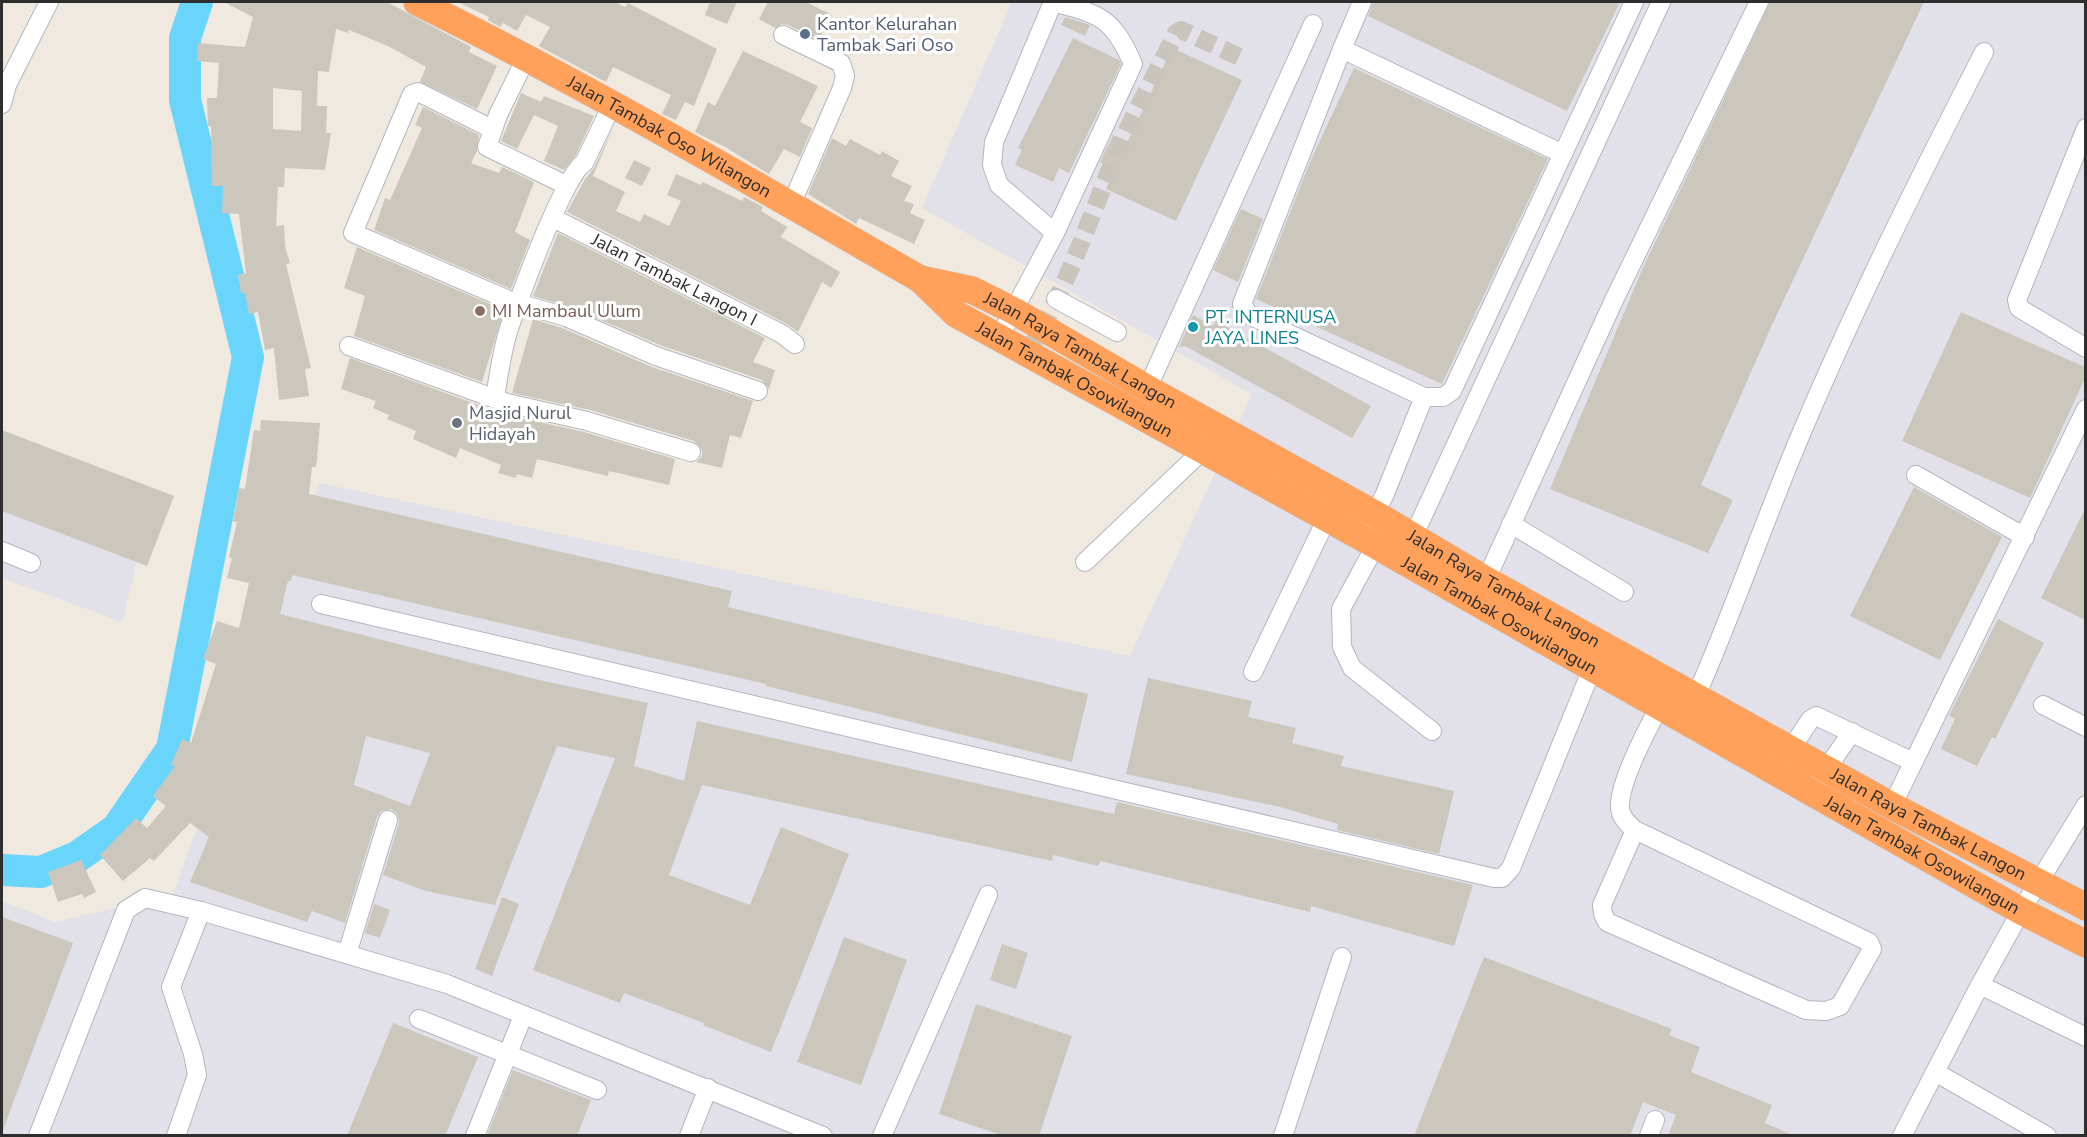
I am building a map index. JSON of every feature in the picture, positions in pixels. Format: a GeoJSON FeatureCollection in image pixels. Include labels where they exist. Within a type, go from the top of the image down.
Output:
{"type":"FeatureCollection","features":[{"type":"Feature","properties":{"kind":"highway","name":"Jalan Tambak Oso Wilangon"},"geometry":{"type":"LineString","coordinates":[[417,2],[526,56],[613,103],[920,279]]}},
{"type":"Feature","properties":{"kind":"highway","name":"Jalan Raya Tambak Langon"},"geometry":{"type":"LineString","coordinates":[[920,279],[972,290],[1014,311],[1148,389],[1375,530],[1413,537],[1486,580],[1598,655],[1685,690],[1892,806],[2085,907]]}},
{"type":"Feature","properties":{"kind":"highway","name":"Jalan Tambak Osowilangun"},"geometry":{"type":"LineString","coordinates":[[920,279],[956,314],[1327,518],[1375,530],[1598,655],[1659,708],[2021,911],[2085,944]]}},
{"type":"Feature","properties":{"kind":"street"},"geometry":{"type":"LineString","coordinates":[[2,104],[7,86],[49,2]]}},
{"type":"Feature","properties":{"kind":"street"},"geometry":{"type":"LineString","coordinates":[[999,338],[1055,233],[1133,64],[1120,36],[1105,20],[1069,4],[1052,2],[994,142],[992,165],[999,185],[1055,233]]}},
{"type":"Feature","properties":{"kind":"street"},"geometry":{"type":"LineString","coordinates":[[1362,2],[1242,304],[1249,315],[1424,397],[1443,397],[1452,392],[1634,2]]}},
{"type":"Feature","properties":{"kind":"street"},"geometry":{"type":"LineString","coordinates":[[1413,537],[1661,2]]}},
{"type":"Feature","properties":{"kind":"street"},"geometry":{"type":"LineString","coordinates":[[1486,580],[1614,300],[1759,2]]}},
{"type":"Feature","properties":{"kind":"street"},"geometry":{"type":"LineString","coordinates":[[1135,412],[1148,389],[1313,24]]}},
{"type":"Feature","properties":{"kind":"street"},"geometry":{"type":"LineString","coordinates":[[783,35],[841,63],[845,76],[842,88],[791,205]]}},
{"type":"Feature","properties":{"kind":"street"},"geometry":{"type":"LineString","coordinates":[[1342,49],[1563,154]]}},
{"type":"Feature","properties":{"kind":"street"},"geometry":{"type":"LineString","coordinates":[[1635,830],[1602,905],[1607,922],[1806,1010],[1826,1011],[1840,1006],[1872,950],[1869,942],[1635,830],[1627,823],[1620,808],[1625,783],[1659,708],[1685,690],[1723,634],[1810,413],[1893,230],[1984,52]]}},
{"type":"Feature","properties":{"kind":"street"},"geometry":{"type":"LineString","coordinates":[[526,56],[492,129],[488,150],[566,185]]}},
{"type":"Feature","properties":{"kind":"street"},"geometry":{"type":"LineString","coordinates":[[492,129],[418,92],[412,94],[353,233],[518,303],[566,317],[656,356],[758,391]]}},
{"type":"Feature","properties":{"kind":"street"},"geometry":{"type":"LineString","coordinates":[[495,398],[506,339],[518,303],[566,185],[578,166],[584,163],[613,103]]}},
{"type":"Feature","properties":{"kind":"street"},"geometry":{"type":"LineString","coordinates":[[2085,128],[2017,300],[2019,308],[2085,348]]}},
{"type":"Feature","properties":{"kind":"street","name":"Jalan Tambak Langon I"},"geometry":{"type":"LineString","coordinates":[[553,218],[782,334],[795,344]]}},
{"type":"Feature","properties":{"kind":"street"},"geometry":{"type":"LineString","coordinates":[[1056,299],[1117,332]]}},
{"type":"Feature","properties":{"kind":"street"},"geometry":{"type":"LineString","coordinates":[[349,346],[495,398],[587,421],[691,452]]}},
{"type":"Feature","properties":{"kind":"street"},"geometry":{"type":"LineString","coordinates":[[1424,397],[1375,530],[1341,609],[1342,647],[1352,668],[1432,731]]}},
{"type":"Feature","properties":{"kind":"street"},"geometry":{"type":"LineString","coordinates":[[1892,806],[2025,537],[2085,409]]}},
{"type":"Feature","properties":{"kind":"street"},"geometry":{"type":"LineString","coordinates":[[1085,562],[1203,450]]}},
{"type":"Feature","properties":{"kind":"street"},"geometry":{"type":"LineString","coordinates":[[1916,475],[2025,537]]}},
{"type":"Feature","properties":{"kind":"street"},"geometry":{"type":"LineString","coordinates":[[1253,672],[1327,518]]}},
{"type":"Feature","properties":{"kind":"street"},"geometry":{"type":"LineString","coordinates":[[1511,524],[1624,592]]}},
{"type":"Feature","properties":{"kind":"street"},"geometry":{"type":"LineString","coordinates":[[2,551],[31,563]]}},
{"type":"Feature","properties":{"kind":"street"},"geometry":{"type":"LineString","coordinates":[[321,604],[1494,878],[1502,878],[1511,868],[1598,655]]}},
{"type":"Feature","properties":{"kind":"street"},"geometry":{"type":"LineString","coordinates":[[2043,705],[2085,727]]}},
{"type":"Feature","properties":{"kind":"street"},"geometry":{"type":"LineString","coordinates":[[1791,749],[1810,720],[1816,716],[1913,762]]}},
{"type":"Feature","properties":{"kind":"street"},"geometry":{"type":"LineString","coordinates":[[1808,790],[1828,770],[1852,732]]}},
{"type":"Feature","properties":{"kind":"street"},"geometry":{"type":"LineString","coordinates":[[1902,1136],[1980,985],[2021,911],[2085,805]]}},
{"type":"Feature","properties":{"kind":"street"},"geometry":{"type":"LineString","coordinates":[[347,954],[388,820]]}},
{"type":"Feature","properties":{"kind":"street"},"geometry":{"type":"LineString","coordinates":[[882,1136],[988,895]]}},
{"type":"Feature","properties":{"kind":"street"},"geometry":{"type":"LineString","coordinates":[[38,1136],[126,910],[145,898],[201,911],[447,984],[708,1088],[815,1134]]}},
{"type":"Feature","properties":{"kind":"street"},"geometry":{"type":"LineString","coordinates":[[176,1136],[196,1075],[193,1054],[171,987],[201,911]]}},
{"type":"Feature","properties":{"kind":"street"},"geometry":{"type":"LineString","coordinates":[[1283,1136],[1342,957]]}},
{"type":"Feature","properties":{"kind":"street"},"geometry":{"type":"LineString","coordinates":[[1980,985],[2085,1037]]}},
{"type":"Feature","properties":{"kind":"street"},"geometry":{"type":"LineString","coordinates":[[475,1136],[523,1016]]}},
{"type":"Feature","properties":{"kind":"street"},"geometry":{"type":"LineString","coordinates":[[419,1019],[597,1090]]}},
{"type":"Feature","properties":{"kind":"street"},"geometry":{"type":"LineString","coordinates":[[1935,1072],[2047,1136]]}},
{"type":"Feature","properties":{"kind":"street"},"geometry":{"type":"LineString","coordinates":[[689,1136],[708,1088]]}},
{"type":"Feature","properties":{"kind":"shaded area"},"geometry":{"type":"Polygon","coordinates":[[[1012,2],[2085,2],[2085,1135],[2,1135],[2,901],[55,922],[173,895],[319,483],[1130,656],[1252,394],[922,208],[1012,2]]]}},
{"type":"Feature","properties":{"kind":"shaded area"},"geometry":{"type":"Polygon","coordinates":[[[2,435],[154,493],[122,622],[2,578],[2,435]]]}},
{"type":"Feature","properties":{"kind":"building"},"geometry":{"type":"Polygon","coordinates":[[[224,2],[387,2],[471,47],[469,52],[497,66],[477,109],[420,82],[426,67],[388,46],[349,30],[348,33],[336,29],[329,72],[318,71],[317,106],[327,106],[326,133],[331,133],[325,170],[285,168],[284,187],[278,187],[276,226],[284,225],[285,246],[290,263],[286,264],[311,368],[305,369],[309,396],[279,400],[274,348],[265,350],[258,312],[249,314],[245,293],[241,293],[238,275],[246,273],[239,214],[222,213],[223,186],[212,186],[211,126],[208,126],[207,98],[217,98],[219,63],[197,61],[198,43],[245,47],[253,17],[224,2]],[[273,88],[273,129],[301,131],[302,91],[273,88]]]}},
{"type":"Feature","properties":{"kind":"building"},"geometry":{"type":"Polygon","coordinates":[[[458,2],[615,2],[625,7],[628,3],[717,49],[694,106],[685,102],[676,120],[662,114],[671,95],[613,67],[606,82],[539,46],[550,27],[526,15],[517,31],[503,23],[500,27],[488,20],[489,17],[458,2]]]}},
{"type":"Feature","properties":{"kind":"building"},"geometry":{"type":"Polygon","coordinates":[[[710,2],[737,2],[727,24],[705,15],[710,2]]]}},
{"type":"Feature","properties":{"kind":"building","name":"Kantor Kelurahan Tambak Sari Oso"},"geometry":{"type":"Polygon","coordinates":[[[768,2],[806,2],[832,15],[819,40],[788,25],[782,24],[775,28],[759,19],[768,2]]]}},
{"type":"Feature","properties":{"kind":"building"},"geometry":{"type":"Polygon","coordinates":[[[1373,2],[1620,2],[1567,111],[1368,16],[1373,2]]]}},
{"type":"Feature","properties":{"kind":"building"},"geometry":{"type":"Polygon","coordinates":[[[1770,2],[1924,2],[1771,327],[1701,485],[1733,500],[1708,553],[1550,489],[1642,270],[1770,2]]]}},
{"type":"Feature","properties":{"kind":"building"},"geometry":{"type":"Polygon","coordinates":[[[1065,17],[1090,25],[1085,36],[1061,25],[1065,17]]]}},
{"type":"Feature","properties":{"kind":"building"},"geometry":{"type":"Polygon","coordinates":[[[1073,38],[1119,60],[1121,64],[1069,173],[1059,168],[1053,182],[1015,165],[1022,150],[1018,148],[1073,38]]]}},
{"type":"Feature","properties":{"kind":"building"},"geometry":{"type":"Polygon","coordinates":[[[1172,48],[1242,80],[1176,221],[1106,189],[1115,170],[1100,162],[1113,135],[1128,141],[1172,48]]]}},
{"type":"Feature","properties":{"kind":"building"},"geometry":{"type":"Polygon","coordinates":[[[743,51],[818,86],[800,122],[812,128],[800,157],[784,149],[769,174],[727,148],[695,132],[708,102],[715,106],[743,51]]]}},
{"type":"Feature","properties":{"kind":"building"},"geometry":{"type":"Polygon","coordinates":[[[1354,68],[1548,159],[1442,384],[1256,299],[1310,162],[1354,68]]]}},
{"type":"Feature","properties":{"kind":"building"},"geometry":{"type":"Polygon","coordinates":[[[521,93],[541,102],[544,96],[594,116],[575,157],[564,170],[544,161],[558,126],[534,115],[517,149],[501,141],[521,93]]]}},
{"type":"Feature","properties":{"kind":"building"},"geometry":{"type":"Polygon","coordinates":[[[423,107],[479,135],[477,151],[471,163],[499,173],[502,167],[534,182],[515,232],[530,240],[511,289],[374,230],[385,198],[390,200],[422,128],[415,125],[423,107]]]}},
{"type":"Feature","properties":{"kind":"building"},"geometry":{"type":"Polygon","coordinates":[[[614,126],[593,176],[625,192],[616,211],[640,222],[644,214],[669,226],[681,201],[667,195],[676,174],[701,185],[703,182],[742,201],[744,197],[763,207],[761,211],[787,227],[781,237],[840,272],[831,288],[822,282],[798,332],[787,324],[567,212],[585,179],[594,168],[614,126]]]}},
{"type":"Feature","properties":{"kind":"building"},"geometry":{"type":"Polygon","coordinates":[[[832,138],[846,146],[850,139],[880,155],[882,151],[899,161],[891,176],[912,186],[904,201],[914,204],[910,213],[925,220],[914,244],[859,218],[856,224],[808,194],[832,138]]]}},
{"type":"Feature","properties":{"kind":"building"},"geometry":{"type":"Polygon","coordinates":[[[634,160],[651,168],[642,186],[625,178],[634,160]]]}},
{"type":"Feature","properties":{"kind":"building"},"geometry":{"type":"Polygon","coordinates":[[[1241,209],[1263,219],[1238,282],[1213,270],[1241,209]]]}},
{"type":"Feature","properties":{"kind":"building"},"geometry":{"type":"Polygon","coordinates":[[[558,233],[765,338],[753,362],[775,370],[769,389],[762,380],[660,345],[570,307],[533,296],[558,233]]]}},
{"type":"Feature","properties":{"kind":"building"},"geometry":{"type":"Polygon","coordinates":[[[357,247],[504,310],[482,382],[354,336],[365,296],[344,288],[357,247]]]}},
{"type":"Feature","properties":{"kind":"building"},"geometry":{"type":"Polygon","coordinates":[[[1961,312],[2085,367],[2085,378],[2030,498],[1902,441],[1961,312]]]}},
{"type":"Feature","properties":{"kind":"building"},"geometry":{"type":"Polygon","coordinates":[[[1193,315],[1213,326],[1216,321],[1371,406],[1352,438],[1185,346],[1179,347],[1193,315]]]}},
{"type":"Feature","properties":{"kind":"building"},"geometry":{"type":"Polygon","coordinates":[[[533,319],[562,328],[652,367],[753,401],[741,438],[730,435],[722,468],[696,462],[702,456],[702,450],[694,441],[590,410],[512,393],[533,319]]]}},
{"type":"Feature","properties":{"kind":"building"},"geometry":{"type":"Polygon","coordinates":[[[350,358],[503,414],[584,432],[675,459],[669,485],[609,471],[608,476],[537,459],[532,478],[517,474],[516,478],[498,473],[501,465],[460,448],[456,458],[413,439],[416,431],[387,419],[389,415],[373,408],[376,401],[341,389],[350,358]]]}},
{"type":"Feature","properties":{"kind":"building"},"geometry":{"type":"Polygon","coordinates":[[[261,420],[320,423],[316,467],[312,467],[309,494],[732,591],[728,607],[1088,694],[1072,762],[766,686],[766,684],[292,575],[291,581],[288,581],[280,614],[539,680],[648,703],[634,766],[684,781],[697,721],[1114,814],[1117,802],[1473,885],[1454,946],[1311,906],[1310,912],[1100,861],[1098,866],[1053,855],[1052,861],[702,785],[669,875],[750,905],[781,827],[849,854],[771,1052],[703,1025],[704,1023],[624,993],[620,1003],[533,970],[615,758],[557,746],[495,905],[426,891],[383,875],[399,823],[397,813],[391,809],[381,811],[377,817],[345,923],[312,911],[307,922],[190,882],[209,837],[190,823],[154,861],[150,858],[123,881],[100,855],[136,818],[147,828],[166,806],[153,796],[175,766],[171,765],[182,739],[191,743],[216,664],[203,659],[217,621],[239,628],[249,583],[227,578],[232,558],[229,557],[237,522],[233,521],[239,488],[245,489],[254,430],[260,431],[261,420]],[[366,736],[354,785],[410,806],[430,753],[366,736]]]}},
{"type":"Feature","properties":{"kind":"building"},"geometry":{"type":"Polygon","coordinates":[[[2,430],[174,496],[147,566],[2,511],[2,430]]]}},
{"type":"Feature","properties":{"kind":"building"},"geometry":{"type":"Polygon","coordinates":[[[1914,487],[2002,537],[1940,660],[1850,616],[1914,487]]]}},
{"type":"Feature","properties":{"kind":"building"},"geometry":{"type":"Polygon","coordinates":[[[2085,509],[2085,620],[2041,598],[2085,509]]]}},
{"type":"Feature","properties":{"kind":"building"},"geometry":{"type":"Polygon","coordinates":[[[1998,619],[2044,643],[1995,739],[1992,737],[1977,766],[1941,749],[1955,719],[1949,715],[1998,619]]]}},
{"type":"Feature","properties":{"kind":"building"},"geometry":{"type":"Polygon","coordinates":[[[1148,678],[1252,701],[1248,717],[1296,728],[1292,743],[1344,756],[1341,766],[1454,791],[1439,854],[1337,830],[1338,824],[1280,807],[1126,774],[1148,678]]]}},
{"type":"Feature","properties":{"kind":"building"},"geometry":{"type":"Polygon","coordinates":[[[81,860],[96,892],[84,898],[82,894],[58,902],[48,872],[81,860]]]}},
{"type":"Feature","properties":{"kind":"building"},"geometry":{"type":"Polygon","coordinates":[[[502,897],[519,904],[492,976],[475,969],[502,897]]]}},
{"type":"Feature","properties":{"kind":"building"},"geometry":{"type":"Polygon","coordinates":[[[374,904],[390,910],[380,938],[365,933],[374,904]]]}},
{"type":"Feature","properties":{"kind":"building"},"geometry":{"type":"Polygon","coordinates":[[[2,917],[73,943],[3,1130],[2,1130],[2,917]]]}},
{"type":"Feature","properties":{"kind":"building"},"geometry":{"type":"Polygon","coordinates":[[[844,937],[907,960],[861,1085],[797,1062],[844,937]]]}},
{"type":"Feature","properties":{"kind":"building"},"geometry":{"type":"Polygon","coordinates":[[[1002,944],[1028,953],[1016,989],[990,980],[1002,944]]]}},
{"type":"Feature","properties":{"kind":"building"},"geometry":{"type":"Polygon","coordinates":[[[1484,957],[1672,1029],[1669,1035],[1700,1047],[1691,1072],[1772,1105],[1765,1123],[1795,1136],[1668,1136],[1676,1115],[1643,1102],[1630,1136],[1414,1136],[1484,957]]]}},
{"type":"Feature","properties":{"kind":"building"},"geometry":{"type":"Polygon","coordinates":[[[976,1004],[1072,1036],[1039,1136],[1004,1136],[939,1114],[976,1004]]]}},
{"type":"Feature","properties":{"kind":"building"},"geometry":{"type":"Polygon","coordinates":[[[393,1023],[478,1057],[445,1136],[347,1136],[393,1023]]]}},
{"type":"Feature","properties":{"kind":"building"},"geometry":{"type":"Polygon","coordinates":[[[513,1070],[591,1100],[577,1136],[487,1136],[513,1070]]]}},
{"type":"Feature","properties":{"kind":"waterway"},"geometry":{"type":"LineString","coordinates":[[2,870],[41,872],[77,857],[117,829],[172,749],[248,357],[185,100],[185,38],[197,2]]}},
{"type":"Feature","properties":{"kind":"tunnel"},"geometry":{"type":"LineString","coordinates":[[1027,353],[1052,309],[1117,152],[1176,33],[1181,30],[1242,58]]}},
{"type":"Feature","properties":{"kind":"place","name":"Kantor Kelurahan Tambak Sari Oso"},"geometry":{"type":"Point","coordinates":[805,34]}},
{"type":"Feature","properties":{"kind":"place","name":"MI Mambaul Ulum"},"geometry":{"type":"Point","coordinates":[480,311]}},
{"type":"Feature","properties":{"kind":"place","name":"PT. INTERNUSA JAYA LINES"},"geometry":{"type":"Point","coordinates":[1193,327]}},
{"type":"Feature","properties":{"kind":"place","name":"Masjid Nurul Hidayah"},"geometry":{"type":"Point","coordinates":[457,423]}}]}
